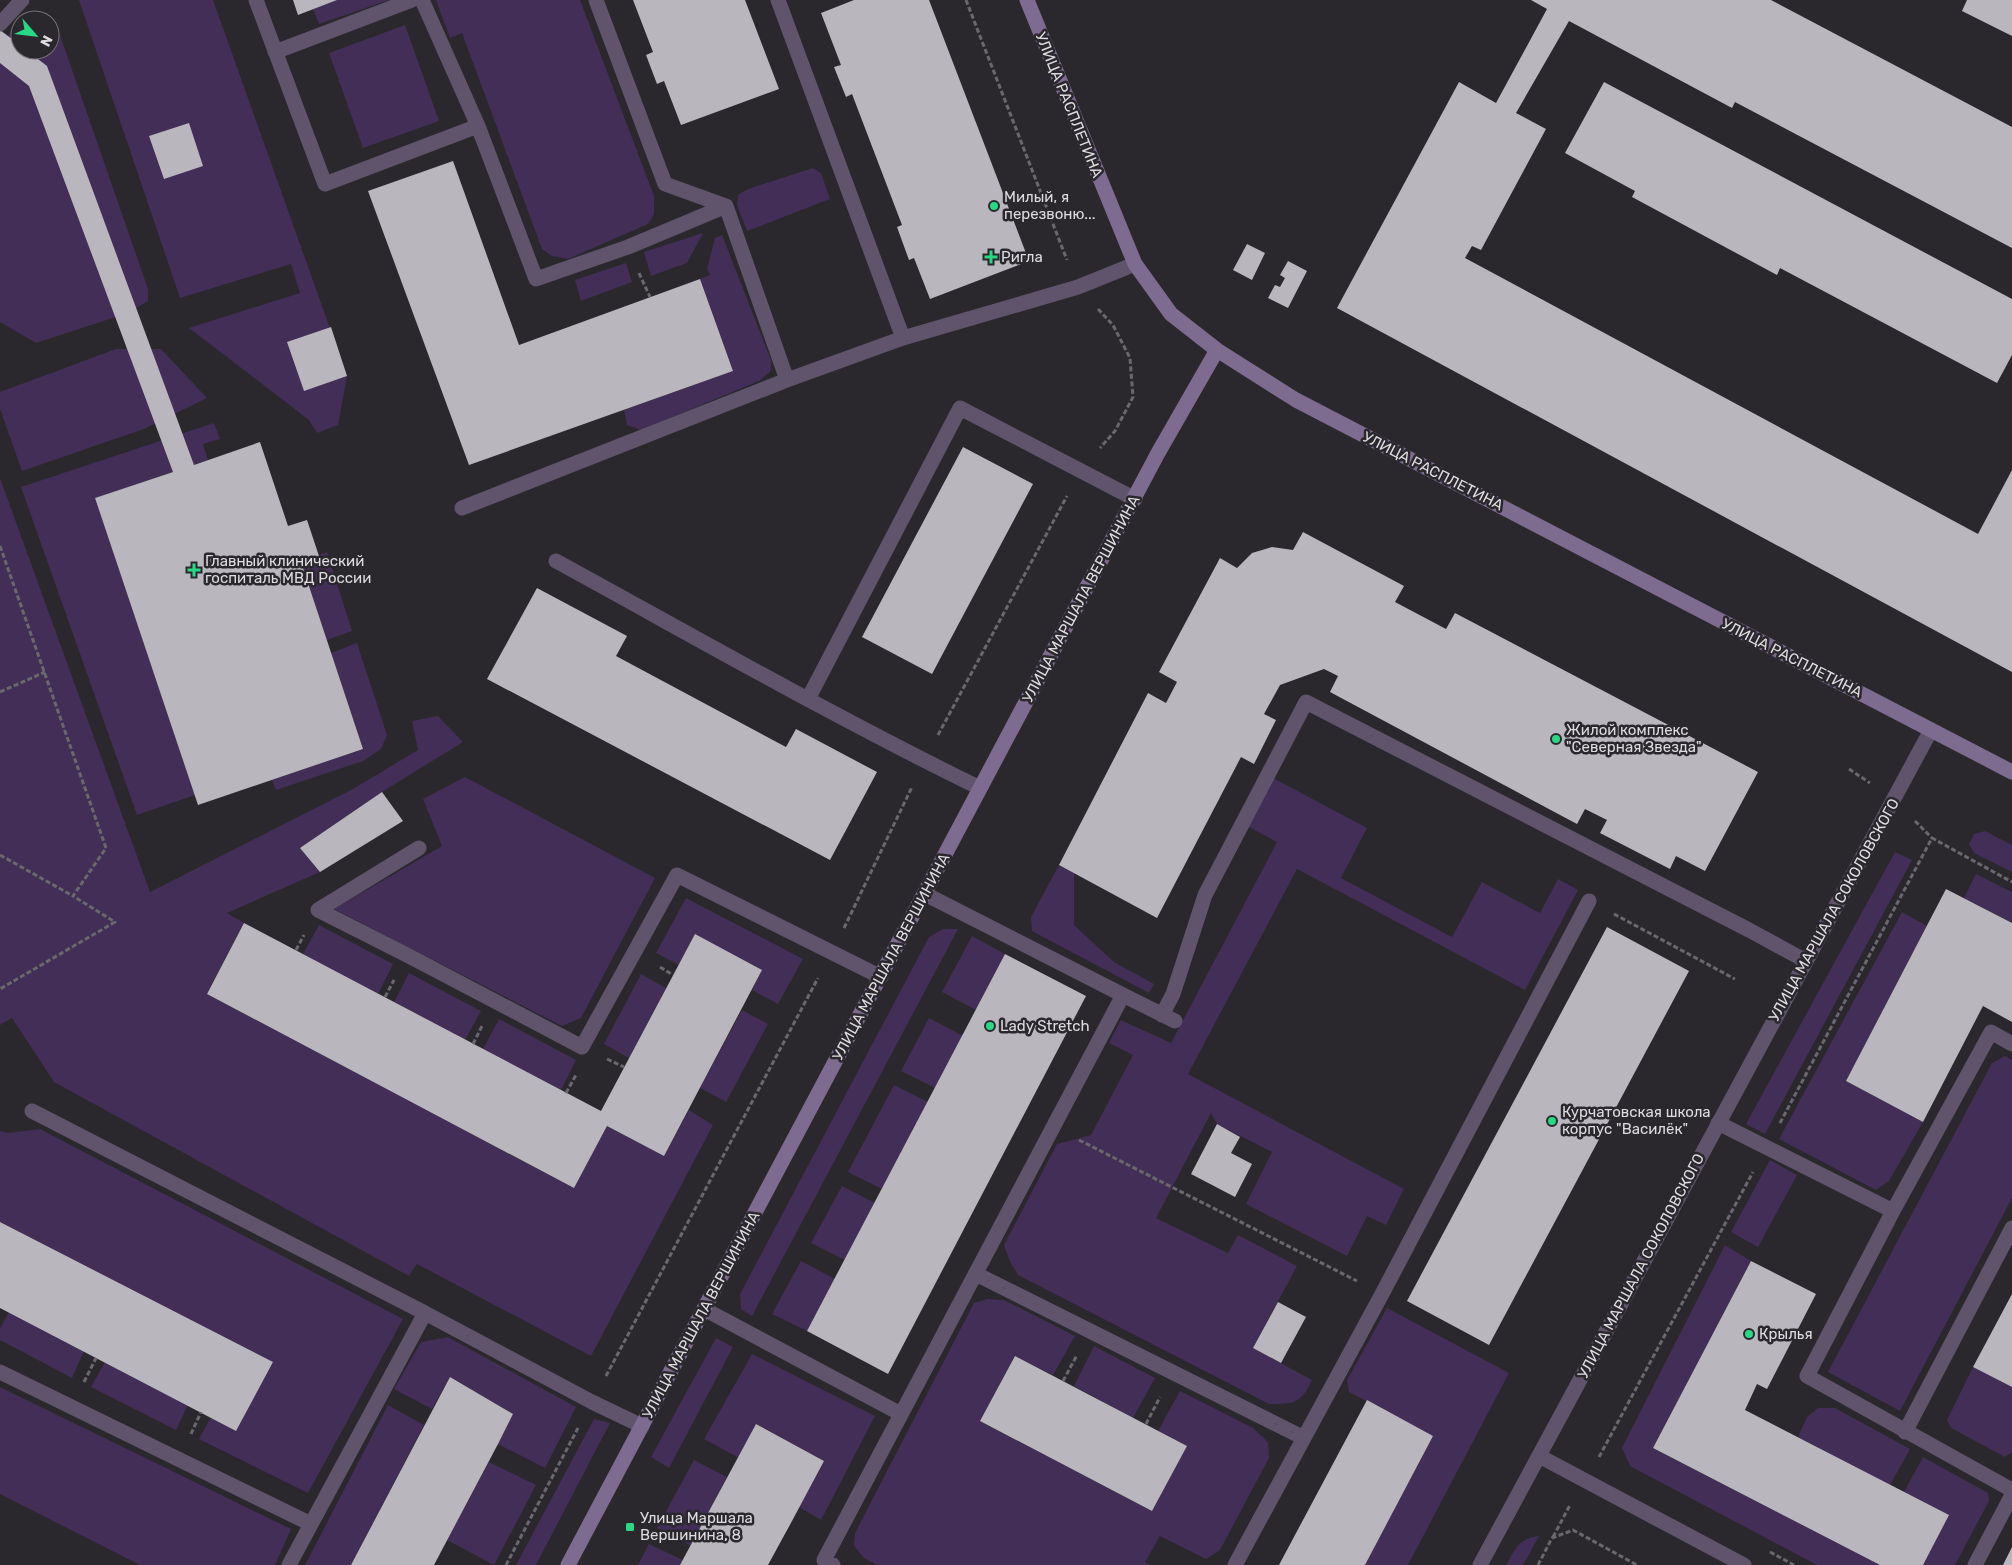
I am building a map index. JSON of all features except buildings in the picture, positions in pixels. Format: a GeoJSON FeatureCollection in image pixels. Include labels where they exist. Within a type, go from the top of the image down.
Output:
{"type":"FeatureCollection","features":[{"type":"Feature","properties":{"kind":"street"},"geometry":{"type":"LineString","coordinates":[[0,24],[22,0]]}},
{"type":"Feature","properties":{"kind":"street"},"geometry":{"type":"LineString","coordinates":[[256,0],[325,184],[478,126]]}},
{"type":"Feature","properties":{"kind":"street"},"geometry":{"type":"LineString","coordinates":[[275,52],[412,0]]}},
{"type":"Feature","properties":{"kind":"street"},"geometry":{"type":"LineString","coordinates":[[422,0],[478,126],[536,279],[628,247],[726,206]]}},
{"type":"Feature","properties":{"kind":"street"},"geometry":{"type":"LineString","coordinates":[[596,0],[665,184],[726,206]]}},
{"type":"Feature","properties":{"kind":"street"},"geometry":{"type":"LineString","coordinates":[[778,0],[903,338]]}},
{"type":"Feature","properties":{"kind":"street","name":"УЛИЦА РАСПЛЕТИНА"},"geometry":{"type":"LineString","coordinates":[[1027,0],[1135,264],[1172,314],[1217,350],[1296,400],[2012,772]]}},
{"type":"Feature","properties":{"kind":"street"},"geometry":{"type":"LineString","coordinates":[[726,206],[787,380]]}},
{"type":"Feature","properties":{"kind":"street"},"geometry":{"type":"LineString","coordinates":[[462,508],[787,380],[903,338],[1078,287],[1135,264]]}},
{"type":"Feature","properties":{"kind":"street","name":"УЛИЦА МАРШАЛА ВЕРШИНИНА"},"geometry":{"type":"LineString","coordinates":[[568,1565],[1158,453],[1217,350]]}},
{"type":"Feature","properties":{"kind":"street"},"geometry":{"type":"LineString","coordinates":[[808,699],[960,408],[1135,499]]}},
{"type":"Feature","properties":{"kind":"street"},"geometry":{"type":"LineString","coordinates":[[556,561],[808,699],[924,761],[980,788]]}},
{"type":"Feature","properties":{"kind":"street"},"geometry":{"type":"LineString","coordinates":[[925,894],[1168,1018],[1173,994],[1205,895],[1306,702],[1806,962]]}},
{"type":"Feature","properties":{"kind":"street","name":"УЛИЦА МАРШАЛА СОКОЛОВСКОГО"},"geometry":{"type":"LineString","coordinates":[[1480,1565],[1931,730]]}},
{"type":"Feature","properties":{"kind":"street"},"geometry":{"type":"LineString","coordinates":[[418,848],[318,910],[408,955],[582,1047],[677,875],[881,977]]}},
{"type":"Feature","properties":{"kind":"street"},"geometry":{"type":"LineString","coordinates":[[1235,1565],[1382,1294],[1588,901]]}},
{"type":"Feature","properties":{"kind":"street"},"geometry":{"type":"LineString","coordinates":[[833,1565],[824,1560],[1123,995]]}},
{"type":"Feature","properties":{"kind":"street"},"geometry":{"type":"LineString","coordinates":[[2012,1044],[1991,1032],[1893,1211],[1807,1376],[2012,1490]]}},
{"type":"Feature","properties":{"kind":"street"},"geometry":{"type":"LineString","coordinates":[[32,1111],[425,1313],[592,1402],[642,1426]]}},
{"type":"Feature","properties":{"kind":"street"},"geometry":{"type":"LineString","coordinates":[[1718,1123],[1893,1211]]}},
{"type":"Feature","properties":{"kind":"street"},"geometry":{"type":"LineString","coordinates":[[1905,1432],[2012,1228]]}},
{"type":"Feature","properties":{"kind":"street"},"geometry":{"type":"LineString","coordinates":[[976,1274],[1304,1438]]}},
{"type":"Feature","properties":{"kind":"street"},"geometry":{"type":"LineString","coordinates":[[704,1309],[901,1414]]}},
{"type":"Feature","properties":{"kind":"street"},"geometry":{"type":"LineString","coordinates":[[289,1565],[425,1313]]}},
{"type":"Feature","properties":{"kind":"street"},"geometry":{"type":"LineString","coordinates":[[0,1372],[311,1524]]}},
{"type":"Feature","properties":{"kind":"street"},"geometry":{"type":"LineString","coordinates":[[1539,1456],[1744,1565]]}},
{"type":"Feature","properties":{"kind":"street"},"geometry":{"type":"LineString","coordinates":[[1975,1565],[2012,1495]]}},
{"type":"Feature","properties":{"kind":"path"},"geometry":{"type":"LineString","coordinates":[[506,1565],[832,952],[924,761],[1081,470],[1115,431],[1133,397],[1130,358],[1113,325],[1078,287],[966,0]]}},
{"type":"Feature","properties":{"kind":"path"},"geometry":{"type":"LineString","coordinates":[[0,546],[46,672],[106,848],[73,896]]}},
{"type":"Feature","properties":{"kind":"path"},"geometry":{"type":"LineString","coordinates":[[0,692],[46,672]]}},
{"type":"Feature","properties":{"kind":"path"},"geometry":{"type":"LineString","coordinates":[[1598,1460],[1932,838],[2012,882]]}},
{"type":"Feature","properties":{"kind":"path"},"geometry":{"type":"LineString","coordinates":[[0,855],[115,922],[0,989]]}},
{"type":"Feature","properties":{"kind":"path"},"geometry":{"type":"LineString","coordinates":[[1588,901],[1735,979]]}},
{"type":"Feature","properties":{"kind":"path"},"geometry":{"type":"LineString","coordinates":[[1053,1127],[1382,1294]]}},
{"type":"Feature","properties":{"kind":"path"},"geometry":{"type":"LineString","coordinates":[[1538,1565],[1552,1538],[1573,1530],[1637,1565]]}},
{"type":"Feature","properties":{"kind":"path"},"geometry":{"type":"LineString","coordinates":[[1768,1551],[1794,1565]]}},
{"type":"Feature","properties":{"kind":"shaded area"},"geometry":{"type":"Polygon","coordinates":[[[79,0],[213,0],[347,376],[338,425],[317,433],[309,420],[189,328],[300,293],[291,264],[180,298],[79,0]]]}},
{"type":"Feature","properties":{"kind":"shaded area"},"geometry":{"type":"Polygon","coordinates":[[[337,0],[389,0],[319,24],[313,9],[337,0]]]}},
{"type":"Feature","properties":{"kind":"shaded area"},"geometry":{"type":"Polygon","coordinates":[[[436,0],[580,0],[654,196],[654,214],[648,224],[568,259],[552,256],[542,249],[462,33],[450,38],[436,0]]]}},
{"type":"Feature","properties":{"kind":"shaded area"},"geometry":{"type":"Polygon","coordinates":[[[405,25],[439,121],[363,148],[329,53],[405,25]]]}},
{"type":"Feature","properties":{"kind":"shaded area"},"geometry":{"type":"Polygon","coordinates":[[[10,34],[10,60],[60,60],[60,35],[148,289],[148,301],[128,313],[36,343],[0,322],[0,45],[10,34]]]}},
{"type":"Feature","properties":{"kind":"shaded area"},"geometry":{"type":"Polygon","coordinates":[[[813,168],[821,173],[830,199],[747,231],[737,205],[738,195],[748,189],[813,168]]]}},
{"type":"Feature","properties":{"kind":"shaded area"},"geometry":{"type":"Polygon","coordinates":[[[703,233],[687,263],[651,276],[644,252],[703,233]]]}},
{"type":"Feature","properties":{"kind":"shaded area"},"geometry":{"type":"Polygon","coordinates":[[[722,235],[771,360],[771,371],[759,381],[641,430],[627,425],[624,410],[733,371],[700,279],[710,275],[707,269],[715,238],[722,235]]]}},
{"type":"Feature","properties":{"kind":"shaded area"},"geometry":{"type":"Polygon","coordinates":[[[626,263],[632,282],[581,301],[575,280],[626,263]]]}},
{"type":"Feature","properties":{"kind":"shaded area"},"geometry":{"type":"Polygon","coordinates":[[[116,349],[161,349],[207,398],[144,429],[22,471],[0,409],[0,392],[116,349]]]}},
{"type":"Feature","properties":{"kind":"shaded area"},"geometry":{"type":"Polygon","coordinates":[[[214,423],[220,439],[203,444],[208,460],[95,498],[195,795],[137,815],[21,487],[214,423]]]}},
{"type":"Feature","properties":{"kind":"shaded area"},"geometry":{"type":"Polygon","coordinates":[[[0,478],[150,892],[353,789],[418,750],[412,721],[438,716],[463,742],[382,792],[320,872],[227,913],[244,923],[207,993],[574,1188],[607,1126],[664,1156],[689,1110],[713,1125],[591,1356],[417,1264],[409,1276],[54,1082],[12,1018],[0,1025],[0,478]]]}},
{"type":"Feature","properties":{"kind":"shaded area"},"geometry":{"type":"Polygon","coordinates":[[[327,552],[352,631],[327,640],[301,562],[327,552]]]}},
{"type":"Feature","properties":{"kind":"shaded area"},"geometry":{"type":"Polygon","coordinates":[[[357,643],[387,735],[381,749],[363,761],[276,790],[272,780],[363,749],[331,653],[357,643]]]}},
{"type":"Feature","properties":{"kind":"shaded area"},"geometry":{"type":"Polygon","coordinates":[[[465,777],[655,878],[581,1018],[562,1026],[334,909],[442,846],[423,799],[465,777]]]}},
{"type":"Feature","properties":{"kind":"shaded area"},"geometry":{"type":"Polygon","coordinates":[[[1273,778],[1367,828],[1341,878],[1452,937],[1482,882],[1540,913],[1558,879],[1578,890],[1525,990],[1297,869],[1188,1074],[1404,1189],[1386,1225],[1367,1216],[1347,1256],[1246,1204],[1272,1152],[1217,1124],[1211,1113],[1156,1218],[1228,1253],[1238,1235],[1297,1266],[1253,1348],[1312,1380],[1300,1398],[1285,1404],[1269,1404],[1018,1275],[1010,1262],[1004,1245],[1057,1144],[1091,1135],[1133,1055],[1109,1043],[1121,1020],[1171,1043],[1277,842],[1247,826],[1273,778]]]}},
{"type":"Feature","properties":{"kind":"shaded area"},"geometry":{"type":"Polygon","coordinates":[[[1985,831],[2012,845],[2012,872],[1974,853],[1969,844],[1974,834],[1985,831]]]}},
{"type":"Feature","properties":{"kind":"shaded area"},"geometry":{"type":"Polygon","coordinates":[[[1895,852],[1912,860],[1765,1134],[1746,1124],[1895,852]]]}},
{"type":"Feature","properties":{"kind":"shaded area"},"geometry":{"type":"Polygon","coordinates":[[[1059,865],[1074,873],[1074,925],[1114,962],[1154,984],[1149,993],[1032,931],[1031,917],[1059,865]]]}},
{"type":"Feature","properties":{"kind":"shaded area"},"geometry":{"type":"Polygon","coordinates":[[[1976,874],[2012,892],[2012,923],[1964,898],[1976,874]]]}},
{"type":"Feature","properties":{"kind":"shaded area"},"geometry":{"type":"Polygon","coordinates":[[[686,898],[803,959],[778,1004],[752,990],[762,970],[695,935],[679,965],[656,953],[686,898]]]}},
{"type":"Feature","properties":{"kind":"shaded area"},"geometry":{"type":"Polygon","coordinates":[[[1902,912],[1927,926],[1846,1081],[1923,1122],[1889,1181],[1876,1190],[1779,1139],[1902,912]]]}},
{"type":"Feature","properties":{"kind":"shaded area"},"geometry":{"type":"Polygon","coordinates":[[[319,925],[393,964],[378,994],[303,954],[319,925]]]}},
{"type":"Feature","properties":{"kind":"shaded area"},"geometry":{"type":"Polygon","coordinates":[[[943,929],[958,929],[752,1316],[741,1309],[740,1294],[929,937],[943,929]]]}},
{"type":"Feature","properties":{"kind":"shaded area"},"geometry":{"type":"Polygon","coordinates":[[[972,936],[1005,954],[976,1010],[942,992],[972,936]]]}},
{"type":"Feature","properties":{"kind":"shaded area"},"geometry":{"type":"Polygon","coordinates":[[[409,973],[481,1011],[465,1040],[394,1002],[409,973]]]}},
{"type":"Feature","properties":{"kind":"shaded area"},"geometry":{"type":"Polygon","coordinates":[[[641,974],[666,988],[629,1058],[604,1044],[641,974]]]}},
{"type":"Feature","properties":{"kind":"shaded area"},"geometry":{"type":"Polygon","coordinates":[[[742,1010],[768,1024],[726,1102],[700,1088],[742,1010]]]}},
{"type":"Feature","properties":{"kind":"shaded area"},"geometry":{"type":"Polygon","coordinates":[[[929,1018],[963,1036],[935,1088],[901,1071],[929,1018]]]}},
{"type":"Feature","properties":{"kind":"shaded area"},"geometry":{"type":"Polygon","coordinates":[[[499,1019],[576,1060],[561,1090],[483,1049],[499,1019]]]}},
{"type":"Feature","properties":{"kind":"shaded area"},"geometry":{"type":"Polygon","coordinates":[[[2005,1056],[2012,1060],[2012,1198],[1900,1411],[1828,1372],[1992,1063],[2005,1056]]]}},
{"type":"Feature","properties":{"kind":"shaded area"},"geometry":{"type":"Polygon","coordinates":[[[894,1085],[928,1102],[882,1189],[848,1172],[894,1085]]]}},
{"type":"Feature","properties":{"kind":"shaded area"},"geometry":{"type":"Polygon","coordinates":[[[40,1129],[403,1319],[308,1493],[199,1439],[211,1417],[236,1430],[273,1362],[0,1222],[0,1131],[8,1133],[40,1129]]]}},
{"type":"Feature","properties":{"kind":"shaded area"},"geometry":{"type":"Polygon","coordinates":[[[1770,1160],[1797,1175],[1758,1247],[1731,1232],[1770,1160]]]}},
{"type":"Feature","properties":{"kind":"shaded area"},"geometry":{"type":"Polygon","coordinates":[[[842,1186],[875,1203],[845,1260],[811,1243],[842,1186]]]}},
{"type":"Feature","properties":{"kind":"shaded area"},"geometry":{"type":"Polygon","coordinates":[[[1725,1245],[1751,1261],[1653,1448],[1880,1565],[1817,1565],[1630,1466],[1622,1448],[1725,1245]]]}},
{"type":"Feature","properties":{"kind":"shaded area"},"geometry":{"type":"Polygon","coordinates":[[[801,1261],[835,1279],[807,1331],[772,1314],[801,1261]]]}},
{"type":"Feature","properties":{"kind":"shaded area"},"geometry":{"type":"Polygon","coordinates":[[[987,1299],[1004,1300],[1075,1336],[1053,1375],[1015,1356],[980,1421],[1152,1511],[1187,1446],[1158,1431],[1180,1391],[1253,1428],[1268,1442],[1269,1458],[1220,1550],[1206,1559],[1160,1536],[1145,1562],[1150,1565],[877,1565],[864,1558],[854,1546],[855,1533],[974,1303],[987,1299]]]}},
{"type":"Feature","properties":{"kind":"shaded area"},"geometry":{"type":"Polygon","coordinates":[[[1387,1308],[1509,1373],[1408,1565],[1365,1565],[1433,1436],[1349,1392],[1347,1380],[1387,1308]]]}},
{"type":"Feature","properties":{"kind":"shaded area"},"geometry":{"type":"Polygon","coordinates":[[[9,1312],[84,1351],[72,1378],[0,1340],[0,1328],[9,1312]]]}},
{"type":"Feature","properties":{"kind":"shaded area"},"geometry":{"type":"Polygon","coordinates":[[[448,1337],[576,1407],[545,1468],[498,1444],[513,1414],[450,1377],[432,1409],[394,1389],[421,1342],[448,1337]]]}},
{"type":"Feature","properties":{"kind":"shaded area"},"geometry":{"type":"Polygon","coordinates":[[[716,1338],[733,1347],[669,1468],[651,1457],[716,1338]]]}},
{"type":"Feature","properties":{"kind":"shaded area"},"geometry":{"type":"Polygon","coordinates":[[[1094,1346],[1155,1378],[1133,1418],[1074,1386],[1094,1346]]]}},
{"type":"Feature","properties":{"kind":"shaded area"},"geometry":{"type":"Polygon","coordinates":[[[752,1354],[875,1416],[821,1520],[799,1507],[824,1461],[757,1424],[739,1458],[704,1439],[752,1354]]]}},
{"type":"Feature","properties":{"kind":"shaded area"},"geometry":{"type":"Polygon","coordinates":[[[105,1362],[188,1405],[176,1430],[91,1387],[105,1362]]]}},
{"type":"Feature","properties":{"kind":"shaded area"},"geometry":{"type":"Polygon","coordinates":[[[1973,1367],[2012,1387],[2012,1452],[2005,1457],[1951,1428],[1947,1420],[1973,1367]]]}},
{"type":"Feature","properties":{"kind":"shaded area"},"geometry":{"type":"Polygon","coordinates":[[[0,1387],[291,1529],[275,1565],[140,1565],[0,1494],[0,1387]]]}},
{"type":"Feature","properties":{"kind":"shaded area"},"geometry":{"type":"Polygon","coordinates":[[[388,1405],[424,1425],[351,1565],[305,1565],[388,1405]]]}},
{"type":"Feature","properties":{"kind":"shaded area"},"geometry":{"type":"Polygon","coordinates":[[[1818,1408],[1835,1408],[1910,1449],[1890,1485],[1798,1437],[1807,1417],[1818,1408]]]}},
{"type":"Feature","properties":{"kind":"shaded area"},"geometry":{"type":"Polygon","coordinates":[[[594,1419],[610,1423],[536,1565],[516,1565],[594,1419]]]}},
{"type":"Feature","properties":{"kind":"shaded area"},"geometry":{"type":"Polygon","coordinates":[[[1923,1457],[1988,1493],[1989,1501],[1955,1565],[1923,1565],[1904,1492],[1923,1457]]]}},
{"type":"Feature","properties":{"kind":"shaded area"},"geometry":{"type":"Polygon","coordinates":[[[694,1460],[727,1477],[691,1546],[657,1528],[694,1460]]]}},
{"type":"Feature","properties":{"kind":"shaded area"},"geometry":{"type":"Polygon","coordinates":[[[489,1462],[536,1485],[494,1565],[447,1540],[489,1462]]]}},
{"type":"Feature","properties":{"kind":"shaded area"},"geometry":{"type":"Polygon","coordinates":[[[1539,1536],[1523,1565],[1506,1565],[1518,1545],[1527,1539],[1539,1536]]]}},
{"type":"Feature","properties":{"kind":"shaded area"},"geometry":{"type":"Polygon","coordinates":[[[649,1544],[683,1560],[680,1565],[638,1565],[649,1544]]]}},
{"type":"Feature","properties":{"kind":"place","name":"Милый, я перезвоню..."},"geometry":{"type":"Point","coordinates":[994,206]}},
{"type":"Feature","properties":{"kind":"place","name":"Ригла"},"geometry":{"type":"Point","coordinates":[991,257]}},
{"type":"Feature","properties":{"kind":"place","name":"Главный клинический госпиталь МВД России"},"geometry":{"type":"Point","coordinates":[194,570]}},
{"type":"Feature","properties":{"kind":"place","name":"Жилой комплекс \"Северная Звезда\""},"geometry":{"type":"Point","coordinates":[1556,739]}},
{"type":"Feature","properties":{"kind":"place","name":"Lady Stretch"},"geometry":{"type":"Point","coordinates":[990,1026]}},
{"type":"Feature","properties":{"kind":"place","name":"Курчатовская школа корпус \"Василёк\""},"geometry":{"type":"Point","coordinates":[1552,1121]}},
{"type":"Feature","properties":{"kind":"place","name":"Крылья"},"geometry":{"type":"Point","coordinates":[1749,1334]}},
{"type":"Feature","properties":{"kind":"place","name":"Улица Маршала Вершинина, 8"},"geometry":{"type":"Point","coordinates":[630,1527]}}]}
